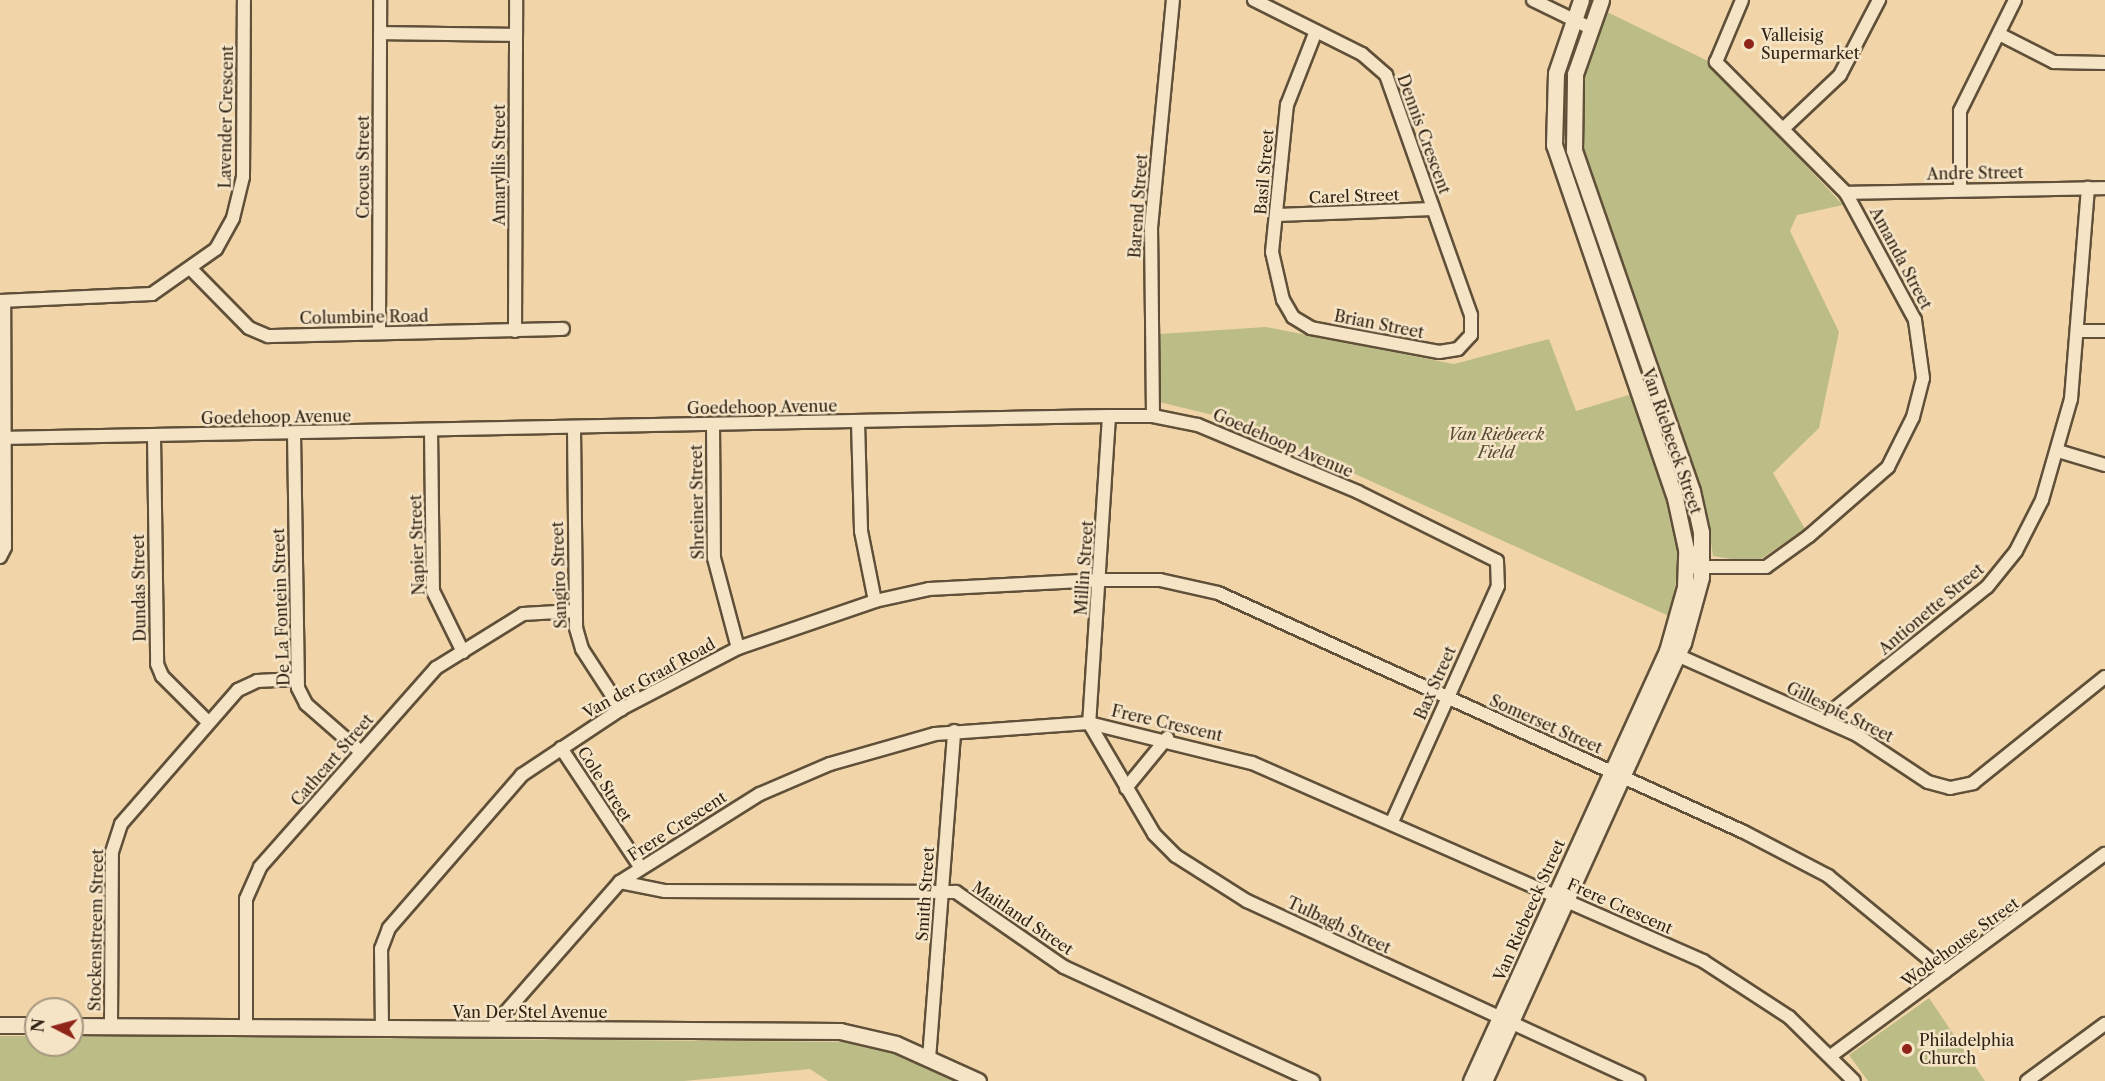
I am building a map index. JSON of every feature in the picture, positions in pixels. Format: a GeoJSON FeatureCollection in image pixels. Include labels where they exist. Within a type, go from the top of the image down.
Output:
{"type":"FeatureCollection","features":[{"type":"Feature","properties":{"kind":"street","name":"Lavender Crescent"},"geometry":{"type":"LineString","coordinates":[[2,302],[136,298],[165,290],[192,270],[224,237],[241,191],[244,0]]}},
{"type":"Feature","properties":{"kind":"street","name":"Crocus Street"},"geometry":{"type":"LineString","coordinates":[[380,0],[380,333]]}},
{"type":"Feature","properties":{"kind":"street","name":"Amaryllis Street"},"geometry":{"type":"LineString","coordinates":[[514,331],[516,0]]}},
{"type":"Feature","properties":{"kind":"street","name":"Barend Street"},"geometry":{"type":"LineString","coordinates":[[1153,416],[1151,236],[1173,0]]}},
{"type":"Feature","properties":{"kind":"street","name":"Dennis Crescent"},"geometry":{"type":"LineString","coordinates":[[1254,0],[1368,57],[1386,75],[1473,323],[1462,347]]}},
{"type":"Feature","properties":{"kind":"street"},"geometry":{"type":"LineString","coordinates":[[1533,0],[1588,27]]}},
{"type":"Feature","properties":{"kind":"street","name":"Van Riebeeck Street"},"geometry":{"type":"LineString","coordinates":[[1581,0],[1572,19],[1554,87],[1556,155],[1675,498],[1694,567]]}},
{"type":"Feature","properties":{"kind":"street","name":"Van Riebeeck Street"},"geometry":{"type":"LineString","coordinates":[[1484,1081],[1506,1020],[1672,653],[1684,596],[1694,567],[1692,491],[1574,150],[1572,92],[1588,27],[1601,0]]}},
{"type":"Feature","properties":{"kind":"street","name":"Amanda Street"},"geometry":{"type":"LineString","coordinates":[[1694,567],[1775,563],[1879,477],[1909,428],[1923,378],[1916,320],[1846,193],[1785,128],[1718,65],[1715,54],[1742,0]]}},
{"type":"Feature","properties":{"kind":"street"},"geometry":{"type":"LineString","coordinates":[[1785,128],[1840,75],[1878,0]]}},
{"type":"Feature","properties":{"kind":"street"},"geometry":{"type":"LineString","coordinates":[[1960,190],[1958,118],[2015,0]]}},
{"type":"Feature","properties":{"kind":"street","name":"Basil Street"},"geometry":{"type":"LineString","coordinates":[[1293,317],[1273,264],[1277,214],[1289,95],[1316,31]]}},
{"type":"Feature","properties":{"kind":"street"},"geometry":{"type":"LineString","coordinates":[[380,33],[516,34]]}},
{"type":"Feature","properties":{"kind":"street"},"geometry":{"type":"LineString","coordinates":[[1999,34],[2054,62],[2105,63]]}},
{"type":"Feature","properties":{"kind":"street","name":"Antionette Street"},"geometry":{"type":"LineString","coordinates":[[1822,719],[1998,576],[2042,500],[2058,451],[2078,331],[2088,188]]}},
{"type":"Feature","properties":{"kind":"street","name":"Andre Street"},"geometry":{"type":"LineString","coordinates":[[1846,193],[2105,188]]}},
{"type":"Feature","properties":{"kind":"street","name":"Carel Street"},"geometry":{"type":"LineString","coordinates":[[1277,214],[1433,209]]}},
{"type":"Feature","properties":{"kind":"street","name":"Columbine Road"},"geometry":{"type":"LineString","coordinates":[[192,270],[260,334],[563,329]]}},
{"type":"Feature","properties":{"kind":"street"},"geometry":{"type":"LineString","coordinates":[[0,557],[5,547],[2,302]]}},
{"type":"Feature","properties":{"kind":"street","name":"Brian Street"},"geometry":{"type":"LineString","coordinates":[[1293,317],[1311,328],[1439,352],[1462,347]]}},
{"type":"Feature","properties":{"kind":"street"},"geometry":{"type":"LineString","coordinates":[[2078,331],[2105,331]]}},
{"type":"Feature","properties":{"kind":"street","name":"Millin Street"},"geometry":{"type":"LineString","coordinates":[[1089,723],[1109,416]]}},
{"type":"Feature","properties":{"kind":"street","name":"Goedehoop Avenue"},"geometry":{"type":"LineString","coordinates":[[3,438],[1153,416],[1220,432],[1494,558]]}},
{"type":"Feature","properties":{"kind":"street"},"geometry":{"type":"LineString","coordinates":[[858,422],[861,531],[875,601]]}},
{"type":"Feature","properties":{"kind":"street","name":"Shreiner Street"},"geometry":{"type":"LineString","coordinates":[[713,424],[714,558],[738,648]]}},
{"type":"Feature","properties":{"kind":"street","name":"Sangiro Street"},"geometry":{"type":"LineString","coordinates":[[574,428],[574,611],[582,649],[621,709]]}},
{"type":"Feature","properties":{"kind":"street","name":"Napier Street"},"geometry":{"type":"LineString","coordinates":[[431,430],[434,599],[463,652]]}},
{"type":"Feature","properties":{"kind":"street","name":"De La Fontein Street"},"geometry":{"type":"LineString","coordinates":[[294,433],[297,679],[306,704],[362,752]]}},
{"type":"Feature","properties":{"kind":"street","name":"Dundas Street"},"geometry":{"type":"LineString","coordinates":[[154,436],[157,664],[162,676],[206,720]]}},
{"type":"Feature","properties":{"kind":"street"},"geometry":{"type":"LineString","coordinates":[[2058,451],[2105,465]]}},
{"type":"Feature","properties":{"kind":"street","name":"Bax Street"},"geometry":{"type":"LineString","coordinates":[[1393,820],[1498,586],[1494,558]]}},
{"type":"Feature","properties":{"kind":"street","name":"Van der Graaf Road"},"geometry":{"type":"LineString","coordinates":[[382,1029],[386,933],[502,794],[561,748],[621,709],[738,648],[875,601],[928,589],[1100,580]]}},
{"type":"Feature","properties":{"kind":"street","name":"Somerset Street"},"geometry":{"type":"LineString","coordinates":[[1100,580],[1160,580],[1218,593],[1617,775],[1815,867],[1945,972]]}},
{"type":"Feature","properties":{"kind":"street","name":"Cathcart Street"},"geometry":{"type":"LineString","coordinates":[[246,1028],[249,887],[260,867],[425,678],[523,614],[574,611]]}},
{"type":"Feature","properties":{"kind":"street","name":"Gillespie Street"},"geometry":{"type":"LineString","coordinates":[[1672,653],[1883,748],[1928,782],[1956,788],[1973,783],[2105,677]]}},
{"type":"Feature","properties":{"kind":"street","name":"Stockenstreem Street"},"geometry":{"type":"LineString","coordinates":[[111,1026],[115,838],[206,720],[245,685],[297,679]]}},
{"type":"Feature","properties":{"kind":"street","name":"Frere Crescent"},"geometry":{"type":"LineString","coordinates":[[490,1030],[620,882],[722,814],[793,779],[886,746],[954,731],[1089,723],[1167,738],[1252,763],[1393,820],[1738,979],[1832,1055],[1854,1081]]}},
{"type":"Feature","properties":{"kind":"street","name":"Tulbagh Street"},"geometry":{"type":"LineString","coordinates":[[1089,723],[1126,788],[1167,849],[1226,889],[1639,1081]]}},
{"type":"Feature","properties":{"kind":"street","name":"Smith Street"},"geometry":{"type":"LineString","coordinates":[[929,1059],[954,731]]}},
{"type":"Feature","properties":{"kind":"street"},"geometry":{"type":"LineString","coordinates":[[1126,788],[1167,738]]}},
{"type":"Feature","properties":{"kind":"street","name":"Cole Street"},"geometry":{"type":"LineString","coordinates":[[561,748],[640,868]]}},
{"type":"Feature","properties":{"kind":"street","name":"Wodehouse Street"},"geometry":{"type":"LineString","coordinates":[[1832,1055],[2105,854]]}},
{"type":"Feature","properties":{"kind":"street","name":"Maitland Street"},"geometry":{"type":"LineString","coordinates":[[620,882],[664,891],[942,889],[963,896],[1065,967],[1313,1081]]}},
{"type":"Feature","properties":{"kind":"street","name":"Van Riebeeck Street"},"geometry":{"type":"LineString","coordinates":[[1471,1081],[1506,1020]]}},
{"type":"Feature","properties":{"kind":"street"},"geometry":{"type":"LineString","coordinates":[[2027,1081],[2105,1024]]}},
{"type":"Feature","properties":{"kind":"street"},"geometry":{"type":"LineString","coordinates":[[0,1025],[24,1026]]}},
{"type":"Feature","properties":{"kind":"street","name":"Van Der Stel Avenue"},"geometry":{"type":"LineString","coordinates":[[84,1026],[840,1031],[882,1039],[978,1081]]}},
{"type":"Feature","properties":{"kind":"green space"},"geometry":{"type":"Polygon","coordinates":[[[1603,10],[1708,61],[1843,205],[1797,215],[1790,231],[1839,332],[1819,428],[1773,473],[1805,529],[1755,563],[1713,556],[1706,508],[1579,146],[1581,79],[1603,10]]]}},
{"type":"Feature","properties":{"kind":"green space","name":"Van Riebeeck Field"},"geometry":{"type":"Polygon","coordinates":[[[1266,327],[1454,364],[1549,339],[1576,411],[1632,394],[1675,524],[1679,567],[1669,616],[1238,421],[1159,402],[1159,334],[1266,327]]]}},
{"type":"Feature","properties":{"kind":"green space"},"geometry":{"type":"Polygon","coordinates":[[[1929,998],[1985,1081],[1868,1081],[1849,1055],[1929,998]]]}},
{"type":"Feature","properties":{"kind":"green space"},"geometry":{"type":"Polygon","coordinates":[[[0,1036],[24,1036],[24,1057],[84,1057],[84,1036],[866,1042],[964,1081],[828,1081],[810,1069],[684,1081],[0,1081],[0,1036]]]}},
{"type":"Feature","properties":{"kind":"place","name":"Valleisig Supermarket"},"geometry":{"type":"Point","coordinates":[1749,44]}},
{"type":"Feature","properties":{"kind":"place","name":"Philadelphia Church"},"geometry":{"type":"Point","coordinates":[1907,1049]}}]}
